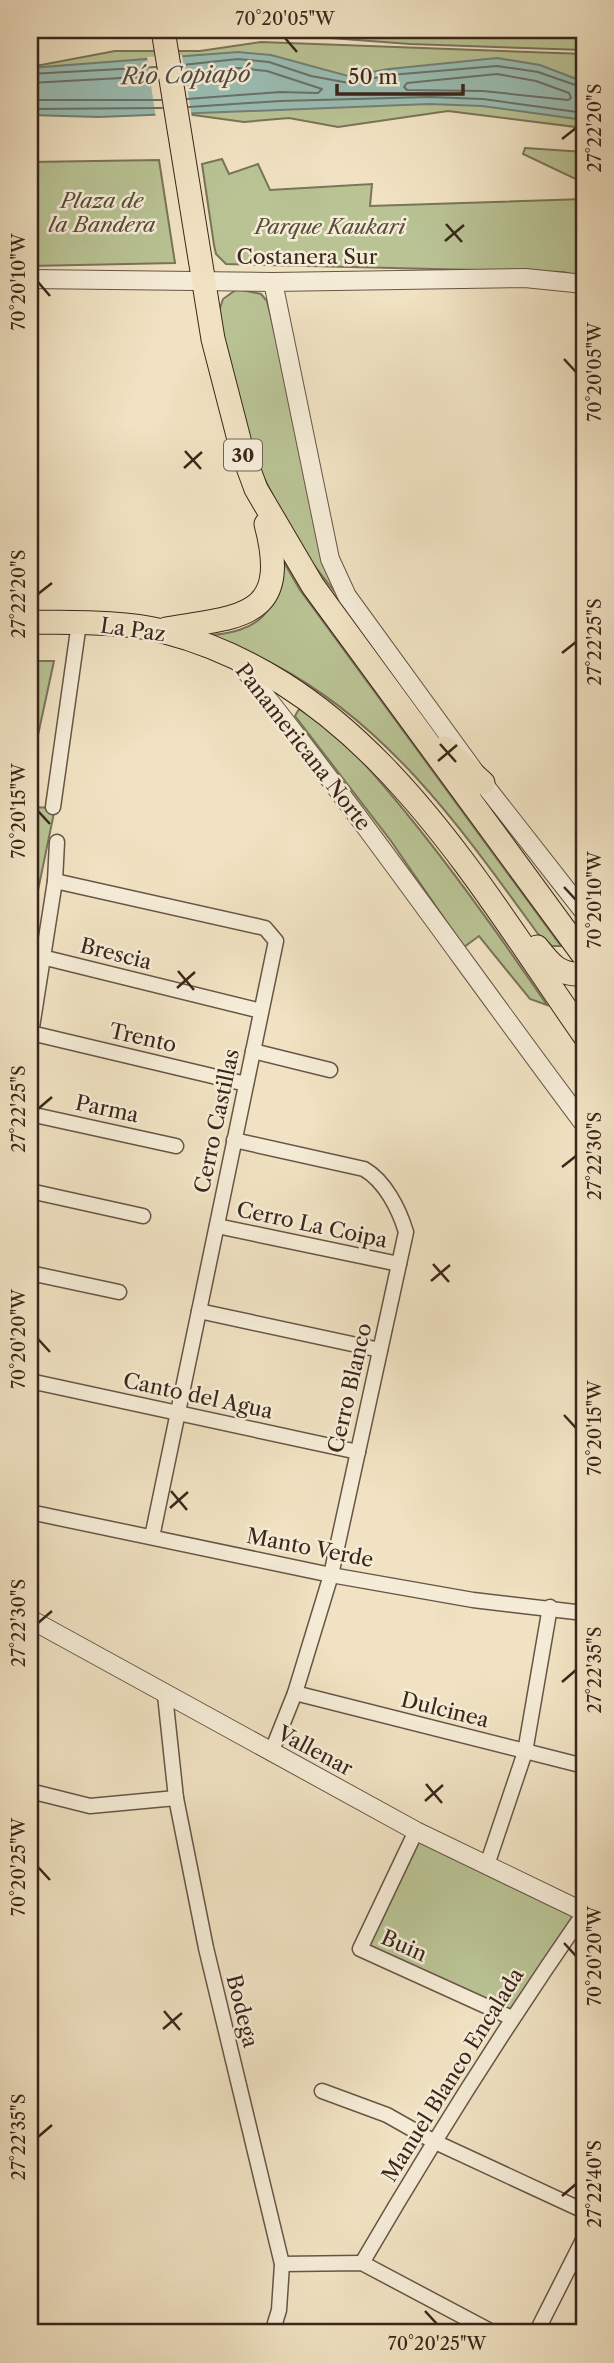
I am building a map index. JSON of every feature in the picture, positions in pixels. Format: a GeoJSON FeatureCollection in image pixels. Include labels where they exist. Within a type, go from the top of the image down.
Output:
{"type":"FeatureCollection","features":[{"type":"Feature","properties":{"kind":"highway","name":"30"},"geometry":{"type":"LineString","coordinates":[[163,30],[201,279],[223,387],[256,489],[313,586],[584,956]]}},
{"type":"Feature","properties":{"kind":"highway"},"geometry":{"type":"LineString","coordinates":[[159,631],[231,617],[259,604],[270,589],[274,570],[272,550],[256,489]]}},
{"type":"Feature","properties":{"kind":"highway","name":"La Paz"},"geometry":{"type":"LineString","coordinates":[[30,622],[79,623],[159,631],[233,656]]}},
{"type":"Feature","properties":{"kind":"highway","name":"Panamericana Norte"},"geometry":{"type":"LineString","coordinates":[[233,656],[304,697],[356,737],[415,800],[489,899],[584,1035]]}},
{"type":"Feature","properties":{"kind":"highway"},"geometry":{"type":"LineString","coordinates":[[399,706],[482,783]]}},
{"type":"Feature","properties":{"kind":"highway"},"geometry":{"type":"LineString","coordinates":[[489,899],[505,906],[556,970],[567,974],[584,974]]}},
{"type":"Feature","properties":{"kind":"street","name":"Costanera Sur"},"geometry":{"type":"LineString","coordinates":[[30,279],[201,279],[273,282],[524,278],[584,284]]}},
{"type":"Feature","properties":{"kind":"street"},"geometry":{"type":"LineString","coordinates":[[273,282],[330,559],[347,596],[482,783],[584,912]]}},
{"type":"Feature","properties":{"kind":"street"},"geometry":{"type":"LineString","coordinates":[[53,807],[79,623]]}},
{"type":"Feature","properties":{"kind":"street","name":"Panamericana Norte"},"geometry":{"type":"LineString","coordinates":[[233,656],[318,761],[457,955],[584,1124]]}},
{"type":"Feature","properties":{"kind":"street"},"geometry":{"type":"LineString","coordinates":[[31,1037],[55,881],[57,842]]}},
{"type":"Feature","properties":{"kind":"street","name":"Cerro Castillas"},"geometry":{"type":"LineString","coordinates":[[55,881],[265,928],[276,941],[152,1537]]}},
{"type":"Feature","properties":{"kind":"street","name":"Brescia"},"geometry":{"type":"LineString","coordinates":[[42,957],[261,1011]]}},
{"type":"Feature","properties":{"kind":"street","name":"Trento"},"geometry":{"type":"LineString","coordinates":[[31,1037],[246,1084]]}},
{"type":"Feature","properties":{"kind":"street"},"geometry":{"type":"LineString","coordinates":[[253,1051],[330,1070]]}},
{"type":"Feature","properties":{"kind":"street","name":"Parma"},"geometry":{"type":"LineString","coordinates":[[30,1114],[176,1146]]}},
{"type":"Feature","properties":{"kind":"street","name":"Cerro Blanco"},"geometry":{"type":"LineString","coordinates":[[234,1140],[363,1169],[373,1175],[400,1212],[406,1232],[331,1575],[295,1693],[271,1753]]}},
{"type":"Feature","properties":{"kind":"street"},"geometry":{"type":"LineString","coordinates":[[30,1191],[143,1216]]}},
{"type":"Feature","properties":{"kind":"street","name":"Cerro La Coipa"},"geometry":{"type":"LineString","coordinates":[[217,1226],[399,1264]]}},
{"type":"Feature","properties":{"kind":"street"},"geometry":{"type":"LineString","coordinates":[[30,1273],[119,1292]]}},
{"type":"Feature","properties":{"kind":"street"},"geometry":{"type":"LineString","coordinates":[[199,1311],[380,1350]]}},
{"type":"Feature","properties":{"kind":"street","name":"Canto del Agua"},"geometry":{"type":"LineString","coordinates":[[30,1381],[358,1452]]}},
{"type":"Feature","properties":{"kind":"street","name":"Manto Verde"},"geometry":{"type":"LineString","coordinates":[[30,1511],[331,1575],[473,1600],[584,1613]]}},
{"type":"Feature","properties":{"kind":"street"},"geometry":{"type":"LineString","coordinates":[[487,1865],[525,1752],[550,1607]]}},
{"type":"Feature","properties":{"kind":"street","name":"Vallenar"},"geometry":{"type":"LineString","coordinates":[[30,1619],[416,1831],[584,1913]]}},
{"type":"Feature","properties":{"kind":"street","name":"Dulcinea"},"geometry":{"type":"LineString","coordinates":[[295,1693],[584,1766]]}},
{"type":"Feature","properties":{"kind":"street","name":"Bodega"},"geometry":{"type":"LineString","coordinates":[[165,1695],[176,1798],[206,1948],[282,2264],[279,2310],[272,2333]]}},
{"type":"Feature","properties":{"kind":"street"},"geometry":{"type":"LineString","coordinates":[[30,1791],[90,1806],[176,1798]]}},
{"type":"Feature","properties":{"kind":"street","name":"Buin"},"geometry":{"type":"LineString","coordinates":[[416,1831],[360,1949],[512,2018]]}},
{"type":"Feature","properties":{"kind":"street","name":"Manuel Blanco Encalada"},"geometry":{"type":"LineString","coordinates":[[362,2263],[433,2141],[584,1913]]}},
{"type":"Feature","properties":{"kind":"street"},"geometry":{"type":"LineString","coordinates":[[322,2091],[387,2115],[433,2141],[584,2211]]}},
{"type":"Feature","properties":{"kind":"street"},"geometry":{"type":"LineString","coordinates":[[536,2333],[584,2238]]}},
{"type":"Feature","properties":{"kind":"street"},"geometry":{"type":"LineString","coordinates":[[282,2264],[362,2263],[494,2333]]}},
{"type":"Feature","properties":{"kind":"green space"},"geometry":{"type":"Polygon","coordinates":[[[226,30],[584,30],[584,50],[410,44],[226,30]]]}},
{"type":"Feature","properties":{"kind":"green space"},"geometry":{"type":"Polygon","coordinates":[[[261,42],[584,54],[584,128],[448,111],[338,127],[289,118],[244,122],[150,109],[30,111],[30,67],[115,51],[200,51],[261,42]]]}},
{"type":"Feature","properties":{"kind":"green space"},"geometry":{"type":"Polygon","coordinates":[[[525,148],[584,152],[584,183],[523,154],[525,148]]]}},
{"type":"Feature","properties":{"kind":"green space","name":"Parque Kaukari"},"geometry":{"type":"Polygon","coordinates":[[[222,159],[229,174],[258,164],[270,190],[372,184],[370,206],[584,199],[584,277],[563,272],[226,264],[216,254],[202,164],[222,159]]]}},
{"type":"Feature","properties":{"kind":"green space","name":"Plaza de la Bandera"},"geometry":{"type":"Polygon","coordinates":[[[159,160],[175,263],[30,266],[30,162],[159,160]]]}},
{"type":"Feature","properties":{"kind":"green space"},"geometry":{"type":"Polygon","coordinates":[[[237,289],[261,294],[267,301],[338,596],[299,546],[251,448],[218,314],[223,299],[237,289]]]}},
{"type":"Feature","properties":{"kind":"green space"},"geometry":{"type":"Polygon","coordinates":[[[282,559],[300,590],[561,946],[552,946],[538,934],[482,857],[421,783],[353,717],[315,689],[273,664],[204,636],[240,630],[262,617],[275,594],[282,559]]]}},
{"type":"Feature","properties":{"kind":"green space"},"geometry":{"type":"Polygon","coordinates":[[[30,661],[54,661],[30,772],[30,661]]]}},
{"type":"Feature","properties":{"kind":"green space"},"geometry":{"type":"Polygon","coordinates":[[[299,709],[344,743],[383,785],[426,837],[547,1005],[530,999],[479,936],[464,947],[391,841],[295,716],[299,709]]]}},
{"type":"Feature","properties":{"kind":"green space"},"geometry":{"type":"Polygon","coordinates":[[[30,807],[55,808],[30,929],[30,807]]]}},
{"type":"Feature","properties":{"kind":"green space"},"geometry":{"type":"Polygon","coordinates":[[[416,1831],[584,1912],[512,2018],[360,1949],[416,1831]]]}},
{"type":"Feature","properties":{"kind":"water","name":"Río Copiapó"},"geometry":{"type":"Polygon","coordinates":[[[238,52],[271,55],[348,76],[497,58],[540,65],[584,82],[584,120],[482,106],[429,104],[99,117],[30,115],[30,68],[238,52]]]}},
{"type":"Feature","properties":{"kind":"pier"},"geometry":{"type":"Polygon","coordinates":[[[182,55],[192,118],[156,119],[147,57],[182,55]]]}}]}
